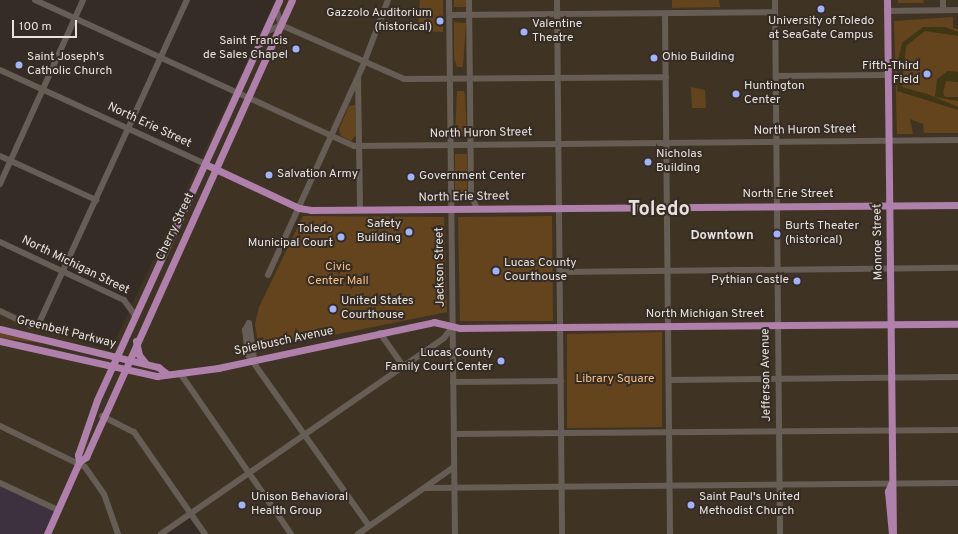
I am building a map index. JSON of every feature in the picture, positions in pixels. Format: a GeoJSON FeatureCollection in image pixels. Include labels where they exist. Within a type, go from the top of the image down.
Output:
{"type":"FeatureCollection","features":[{"type":"Feature","properties":{"kind":"main road","name":"Cherry Street"},"geometry":{"type":"LineString","coordinates":[[79,462],[78,455],[112,366],[266,32],[279,0]]}},
{"type":"Feature","properties":{"kind":"main road","name":"Monroe Street"},"geometry":{"type":"LineString","coordinates":[[887,0],[886,75],[890,269],[890,430],[892,534]]}},
{"type":"Feature","properties":{"kind":"main road","name":"Cherry Street"},"geometry":{"type":"LineString","coordinates":[[47,534],[79,462],[86,457],[102,416],[136,340],[247,98],[293,2]]}},
{"type":"Feature","properties":{"kind":"main road","name":"North Erie Street"},"geometry":{"type":"LineString","coordinates":[[205,164],[299,208],[451,210],[958,205]]}},
{"type":"Feature","properties":{"kind":"main road","name":"Spielbusch Avenue"},"geometry":{"type":"LineString","coordinates":[[128,359],[166,373],[180,374],[434,322],[452,327]]}},
{"type":"Feature","properties":{"kind":"main road","name":"North Michigan Street"},"geometry":{"type":"LineString","coordinates":[[452,327],[890,326],[958,324]]}},
{"type":"Feature","properties":{"kind":"main road","name":"Greenbelt Parkway"},"geometry":{"type":"LineString","coordinates":[[0,328],[128,359]]}},
{"type":"Feature","properties":{"kind":"main road"},"geometry":{"type":"LineString","coordinates":[[136,340],[139,355],[147,365]]}},
{"type":"Feature","properties":{"kind":"main road","name":"Greenbelt Parkway"},"geometry":{"type":"LineString","coordinates":[[0,341],[123,369]]}},
{"type":"Feature","properties":{"kind":"main road","name":"Spielbusch Avenue"},"geometry":{"type":"LineString","coordinates":[[123,369],[157,376],[166,373]]}},
{"type":"Feature","properties":{"kind":"street","name":"North Huron Street"},"geometry":{"type":"LineString","coordinates":[[35,0],[331,136],[359,146],[958,140]]}},
{"type":"Feature","properties":{"kind":"street"},"geometry":{"type":"LineString","coordinates":[[0,184],[83,0]]}},
{"type":"Feature","properties":{"kind":"street"},"geometry":{"type":"LineString","coordinates":[[0,311],[36,325],[63,271],[188,0]]}},
{"type":"Feature","properties":{"kind":"street"},"geometry":{"type":"LineString","coordinates":[[268,275],[358,76],[388,0]]}},
{"type":"Feature","properties":{"kind":"street","name":"Jackson Street"},"geometry":{"type":"LineString","coordinates":[[449,0],[455,534]]}},
{"type":"Feature","properties":{"kind":"street"},"geometry":{"type":"LineString","coordinates":[[469,0],[471,194],[477,209]]}},
{"type":"Feature","properties":{"kind":"street"},"geometry":{"type":"LineString","coordinates":[[557,0],[562,534]]}},
{"type":"Feature","properties":{"kind":"street","name":"Jefferson Avenue"},"geometry":{"type":"LineString","coordinates":[[775,0],[776,270],[780,534]]}},
{"type":"Feature","properties":{"kind":"street"},"geometry":{"type":"LineString","coordinates":[[943,0],[943,10]]}},
{"type":"Feature","properties":{"kind":"street"},"geometry":{"type":"LineString","coordinates":[[276,8],[281,25]]}},
{"type":"Feature","properties":{"kind":"street"},"geometry":{"type":"LineString","coordinates":[[887,11],[958,10]]}},
{"type":"Feature","properties":{"kind":"street"},"geometry":{"type":"LineString","coordinates":[[450,15],[775,12]]}},
{"type":"Feature","properties":{"kind":"street"},"geometry":{"type":"LineString","coordinates":[[665,14],[670,534]]}},
{"type":"Feature","properties":{"kind":"street"},"geometry":{"type":"LineString","coordinates":[[266,32],[281,25],[404,79],[666,77]]}},
{"type":"Feature","properties":{"kind":"street","name":"North Erie Street"},"geometry":{"type":"LineString","coordinates":[[0,70],[205,164]]}},
{"type":"Feature","properties":{"kind":"street"},"geometry":{"type":"LineString","coordinates":[[776,76],[886,75]]}},
{"type":"Feature","properties":{"kind":"street"},"geometry":{"type":"LineString","coordinates":[[358,76],[360,210]]}},
{"type":"Feature","properties":{"kind":"street"},"geometry":{"type":"LineString","coordinates":[[0,156],[96,200]]}},
{"type":"Feature","properties":{"kind":"street","name":"North Michigan Street"},"geometry":{"type":"LineString","coordinates":[[0,242],[124,300],[135,315]]}},
{"type":"Feature","properties":{"kind":"street"},"geometry":{"type":"LineString","coordinates":[[560,272],[958,268]]}},
{"type":"Feature","properties":{"kind":"street"},"geometry":{"type":"LineString","coordinates":[[254,360],[255,354],[248,323],[246,346],[248,355],[254,360],[369,526]]}},
{"type":"Feature","properties":{"kind":"street"},"geometry":{"type":"LineString","coordinates":[[161,534],[446,336],[452,327]]}},
{"type":"Feature","properties":{"kind":"street"},"geometry":{"type":"LineString","coordinates":[[380,333],[403,366]]}},
{"type":"Feature","properties":{"kind":"street"},"geometry":{"type":"LineString","coordinates":[[180,374],[291,534]]}},
{"type":"Feature","properties":{"kind":"street"},"geometry":{"type":"LineString","coordinates":[[669,380],[958,377]]}},
{"type":"Feature","properties":{"kind":"street"},"geometry":{"type":"LineString","coordinates":[[453,382],[561,381]]}},
{"type":"Feature","properties":{"kind":"street"},"geometry":{"type":"LineString","coordinates":[[102,416],[134,432],[205,534]]}},
{"type":"Feature","properties":{"kind":"street"},"geometry":{"type":"LineString","coordinates":[[0,426],[79,462],[101,487],[118,534]]}},
{"type":"Feature","properties":{"kind":"street"},"geometry":{"type":"LineString","coordinates":[[454,434],[958,430]]}},
{"type":"Feature","properties":{"kind":"street"},"geometry":{"type":"LineString","coordinates":[[361,533],[454,468]]}},
{"type":"Feature","properties":{"kind":"street"},"geometry":{"type":"LineString","coordinates":[[0,483],[58,510]]}},
{"type":"Feature","properties":{"kind":"street"},"geometry":{"type":"LineString","coordinates":[[425,488],[958,483]]}},
{"type":"Feature","properties":{"kind":"shaded area"},"geometry":{"type":"Polygon","coordinates":[[[276,0],[958,0],[958,534],[202,534],[190,517],[165,534],[43,534],[56,506],[0,480],[0,308],[110,351],[276,0]]]}},
{"type":"Feature","properties":{"kind":"shaded area"},"geometry":{"type":"Polygon","coordinates":[[[0,480],[57,506],[43,534],[0,534],[0,480]]]}},
{"type":"Feature","properties":{"kind":"green space"},"geometry":{"type":"Polygon","coordinates":[[[420,0],[443,0],[443,32],[418,31],[420,0]]]}},
{"type":"Feature","properties":{"kind":"green space"},"geometry":{"type":"Polygon","coordinates":[[[454,0],[466,0],[466,7],[454,7],[454,0]]]}},
{"type":"Feature","properties":{"kind":"green space"},"geometry":{"type":"Polygon","coordinates":[[[672,0],[719,0],[720,7],[672,8],[672,0]]]}},
{"type":"Feature","properties":{"kind":"green space"},"geometry":{"type":"Polygon","coordinates":[[[898,0],[923,0],[924,3],[898,3],[898,0]]]}},
{"type":"Feature","properties":{"kind":"green space","name":"Fifth-Third Field"},"geometry":{"type":"Polygon","coordinates":[[[953,17],[953,28],[958,29],[958,133],[924,133],[923,124],[910,119],[913,134],[897,134],[894,21],[953,17]]]}},
{"type":"Feature","properties":{"kind":"green space"},"geometry":{"type":"Polygon","coordinates":[[[454,22],[466,23],[463,67],[457,67],[454,58],[454,22]]]}},
{"type":"Feature","properties":{"kind":"green space"},"geometry":{"type":"Polygon","coordinates":[[[691,87],[705,90],[706,108],[692,108],[691,87]]]}},
{"type":"Feature","properties":{"kind":"green space"},"geometry":{"type":"Polygon","coordinates":[[[457,91],[464,91],[465,95],[467,136],[455,136],[457,91]]]}},
{"type":"Feature","properties":{"kind":"green space"},"geometry":{"type":"Polygon","coordinates":[[[355,105],[356,135],[351,141],[341,136],[339,129],[349,106],[355,105]]]}},
{"type":"Feature","properties":{"kind":"green space"},"geometry":{"type":"Polygon","coordinates":[[[455,154],[467,154],[467,200],[455,200],[455,154]]]}},
{"type":"Feature","properties":{"kind":"green space","name":"Civic Center Mall"},"geometry":{"type":"Polygon","coordinates":[[[303,216],[444,217],[447,312],[259,350],[255,324],[259,307],[303,216]]]}},
{"type":"Feature","properties":{"kind":"green space"},"geometry":{"type":"Polygon","coordinates":[[[552,216],[553,321],[460,321],[458,217],[552,216]]]}},
{"type":"Feature","properties":{"kind":"green space","name":"Library Square"},"geometry":{"type":"Polygon","coordinates":[[[662,332],[662,427],[567,428],[567,334],[662,332]]]}},
{"type":"Feature","properties":{"kind":"green space"},"geometry":{"type":"Polygon","coordinates":[[[0,333],[56,345],[0,338],[0,333]]]}},
{"type":"Feature","properties":{"kind":"sand"},"geometry":{"type":"Polygon","coordinates":[[[923,27],[945,27],[958,32],[958,36],[925,31],[906,46],[902,87],[927,94],[958,107],[958,110],[897,91],[897,64],[902,43],[923,27]]]}},
{"type":"Feature","properties":{"kind":"sand"},"geometry":{"type":"Polygon","coordinates":[[[948,71],[958,72],[958,82],[946,81],[943,93],[945,97],[958,97],[958,101],[935,97],[937,79],[948,71]]]}},
{"type":"Feature","properties":{"kind":"place","name":"University of Toledo at SeaGate Campus"},"geometry":{"type":"Point","coordinates":[821,9]}},
{"type":"Feature","properties":{"kind":"place","name":"Gazzolo Auditorium (historical)"},"geometry":{"type":"Point","coordinates":[440,21]}},
{"type":"Feature","properties":{"kind":"place","name":"Valentine Theatre"},"geometry":{"type":"Point","coordinates":[524,32]}},
{"type":"Feature","properties":{"kind":"place","name":"Saint Francis de Sales Chapel"},"geometry":{"type":"Point","coordinates":[296,49]}},
{"type":"Feature","properties":{"kind":"place","name":"Ohio Building"},"geometry":{"type":"Point","coordinates":[654,58]}},
{"type":"Feature","properties":{"kind":"place","name":"Saint Joseph's Catholic Church"},"geometry":{"type":"Point","coordinates":[19,65]}},
{"type":"Feature","properties":{"kind":"place","name":"Fifth-Third Field"},"geometry":{"type":"Point","coordinates":[927,74]}},
{"type":"Feature","properties":{"kind":"place","name":"Huntington Center"},"geometry":{"type":"Point","coordinates":[736,94]}},
{"type":"Feature","properties":{"kind":"place","name":"Nicholas Building"},"geometry":{"type":"Point","coordinates":[648,162]}},
{"type":"Feature","properties":{"kind":"place","name":"Salvation Army"},"geometry":{"type":"Point","coordinates":[269,175]}},
{"type":"Feature","properties":{"kind":"place","name":"Government Center"},"geometry":{"type":"Point","coordinates":[411,177]}},
{"type":"Feature","properties":{"kind":"place","name":"Safety Building"},"geometry":{"type":"Point","coordinates":[409,232]}},
{"type":"Feature","properties":{"kind":"place","name":"Burts Theater (historical)"},"geometry":{"type":"Point","coordinates":[777,234]}},
{"type":"Feature","properties":{"kind":"place","name":"Toledo Municipal Court"},"geometry":{"type":"Point","coordinates":[341,237]}},
{"type":"Feature","properties":{"kind":"place","name":"Lucas County Courthouse"},"geometry":{"type":"Point","coordinates":[496,271]}},
{"type":"Feature","properties":{"kind":"place","name":"Pythian Castle"},"geometry":{"type":"Point","coordinates":[797,281]}},
{"type":"Feature","properties":{"kind":"place","name":"United States Courthouse"},"geometry":{"type":"Point","coordinates":[333,309]}},
{"type":"Feature","properties":{"kind":"place","name":"Lucas County Family Court Center"},"geometry":{"type":"Point","coordinates":[501,361]}},
{"type":"Feature","properties":{"kind":"place","name":"Unison Behavioral Health Group"},"geometry":{"type":"Point","coordinates":[242,505]}},
{"type":"Feature","properties":{"kind":"place","name":"Saint Paul's United Methodist Church"},"geometry":{"type":"Point","coordinates":[691,505]}},
{"type":"Feature","properties":{"kind":"district","name":"Toledo"},"geometry":{"type":"Point","coordinates":[659,210]}},
{"type":"Feature","properties":{"kind":"district","name":"Downtown"},"geometry":{"type":"Point","coordinates":[722,236]}}]}
